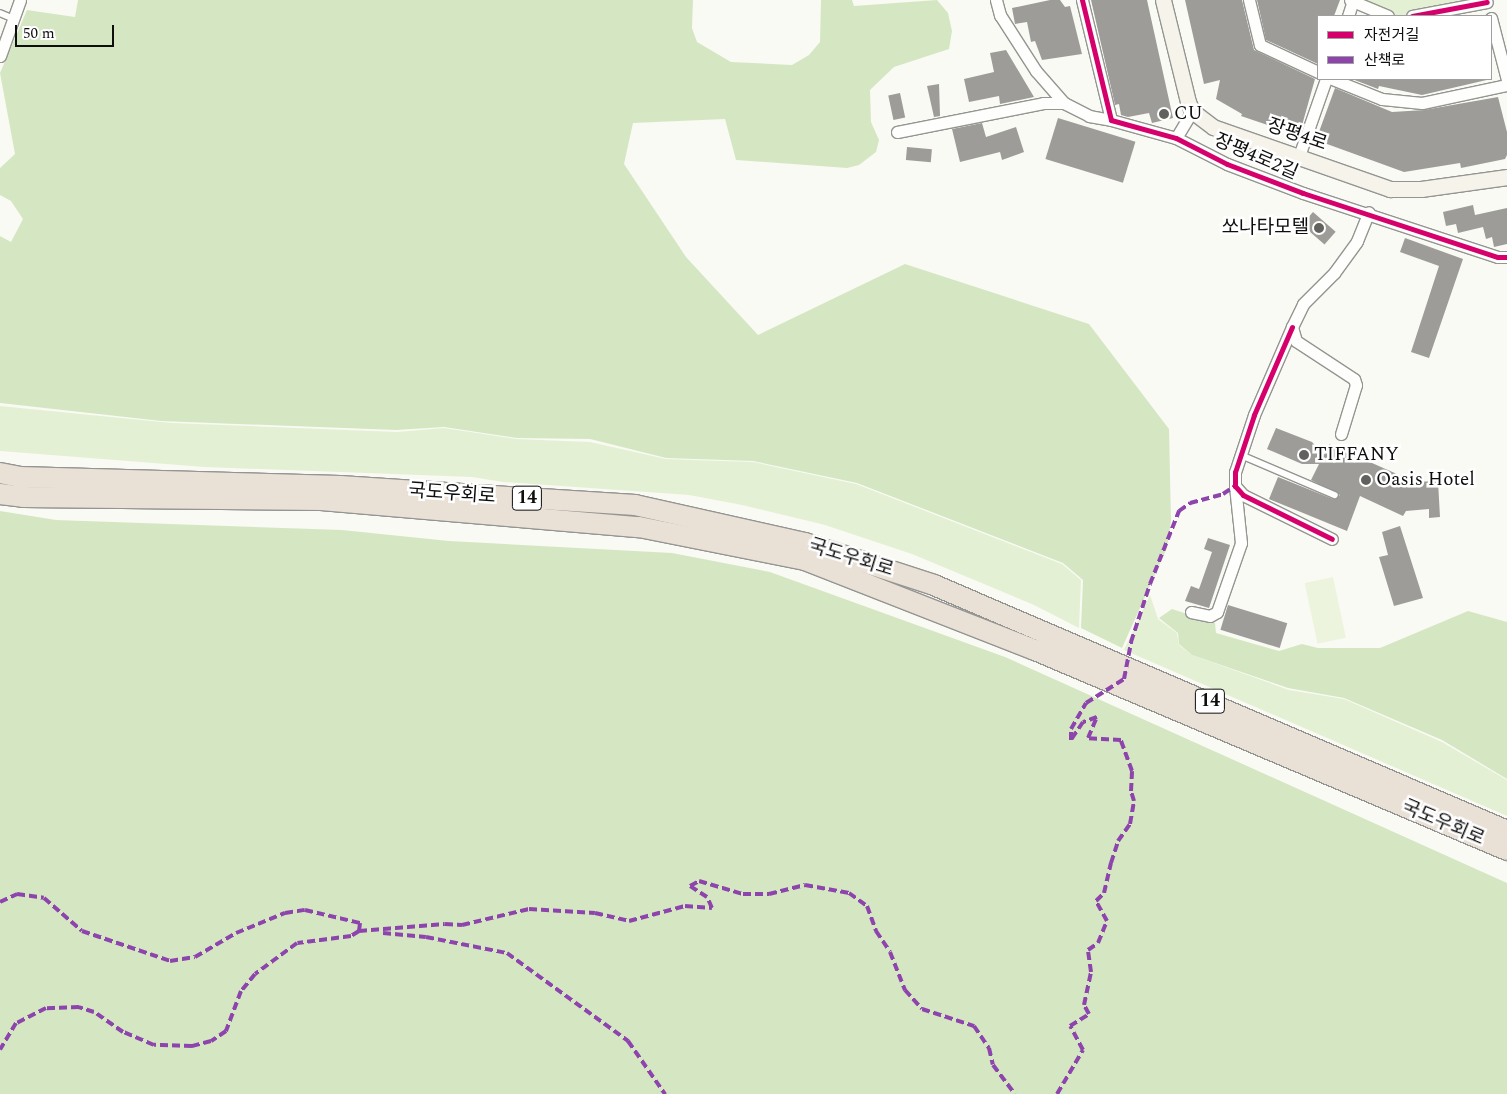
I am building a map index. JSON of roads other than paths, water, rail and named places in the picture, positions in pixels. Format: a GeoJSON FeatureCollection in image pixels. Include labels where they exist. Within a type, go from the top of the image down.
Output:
{"type":"FeatureCollection","features":[{"type":"Feature","properties":{"kind":"highway","name":"국도우회로"},"geometry":{"type":"LineString","coordinates":[[0,473],[20,478],[340,486],[635,505],[822,548],[934,585],[1036,627],[1507,831]]}},
{"type":"Feature","properties":{"kind":"highway","name":"국도우회로"},"geometry":{"type":"LineString","coordinates":[[0,494],[23,497],[321,500],[639,527],[805,560],[1034,650],[1507,850]]}},
{"type":"Feature","properties":{"kind":"street"},"geometry":{"type":"LineString","coordinates":[[996,0],[1000,16],[1036,71],[1064,103]]}},
{"type":"Feature","properties":{"kind":"street"},"geometry":{"type":"LineString","coordinates":[[1082,0],[1111,120]]}},
{"type":"Feature","properties":{"kind":"street"},"geometry":{"type":"LineString","coordinates":[[1163,0],[1178,70],[1192,111],[1176,138]]}},
{"type":"Feature","properties":{"kind":"street"},"geometry":{"type":"LineString","coordinates":[[1249,0],[1260,45],[1317,72]]}},
{"type":"Feature","properties":{"kind":"street"},"geometry":{"type":"LineString","coordinates":[[0,56],[15,20],[18,1]]}},
{"type":"Feature","properties":{"kind":"street"},"geometry":{"type":"LineString","coordinates":[[1348,15],[1352,1],[1386,15]]}},
{"type":"Feature","properties":{"kind":"street"},"geometry":{"type":"LineString","coordinates":[[1417,15],[1486,1],[1490,15]]}},
{"type":"Feature","properties":{"kind":"street"},"geometry":{"type":"LineString","coordinates":[[1492,21],[1507,80]]}},
{"type":"Feature","properties":{"kind":"street"},"geometry":{"type":"LineString","coordinates":[[1299,156],[1326,80]]}},
{"type":"Feature","properties":{"kind":"street"},"geometry":{"type":"LineString","coordinates":[[1334,80],[1382,99],[1422,103],[1507,85]]}},
{"type":"Feature","properties":{"kind":"street"},"geometry":{"type":"LineString","coordinates":[[897,132],[1044,103],[1064,103]]}},
{"type":"Feature","properties":{"kind":"street","name":"장평4로2길"},"geometry":{"type":"LineString","coordinates":[[1064,103],[1089,116],[1111,120],[1176,138],[1262,177],[1498,257],[1507,257]]}},
{"type":"Feature","properties":{"kind":"street","name":"장평4로"},"geometry":{"type":"LineString","coordinates":[[1192,111],[1213,127],[1390,189],[1421,189],[1507,176]]}},
{"type":"Feature","properties":{"kind":"street"},"geometry":{"type":"LineString","coordinates":[[1192,612],[1210,616],[1217,612],[1241,543],[1235,472],[1254,415],[1292,327],[1303,304],[1334,273],[1351,249],[1369,212]]}},
{"type":"Feature","properties":{"kind":"street"},"geometry":{"type":"LineString","coordinates":[[1292,327],[1296,341],[1354,379],[1356,385],[1341,434]]}},
{"type":"Feature","properties":{"kind":"street"},"geometry":{"type":"LineString","coordinates":[[1235,486],[1243,495],[1332,539]]}},
{"type":"Feature","properties":{"kind":"lane"},"geometry":{"type":"LineString","coordinates":[[0,13],[15,20]]}},
{"type":"Feature","properties":{"kind":"lane"},"geometry":{"type":"LineString","coordinates":[[1241,455],[1335,494]]}},
{"type":"Feature","properties":{"kind":"place","name":"CU"},"geometry":{"type":"Point","coordinates":[1164,114]}},
{"type":"Feature","properties":{"kind":"place","name":"쏘나타모텔"},"geometry":{"type":"Point","coordinates":[1319,228]}},
{"type":"Feature","properties":{"kind":"place","name":"TIFFANY"},"geometry":{"type":"Point","coordinates":[1304,455]}},
{"type":"Feature","properties":{"kind":"place","name":"Oasis Hotel"},"geometry":{"type":"Point","coordinates":[1366,480]}}]}
